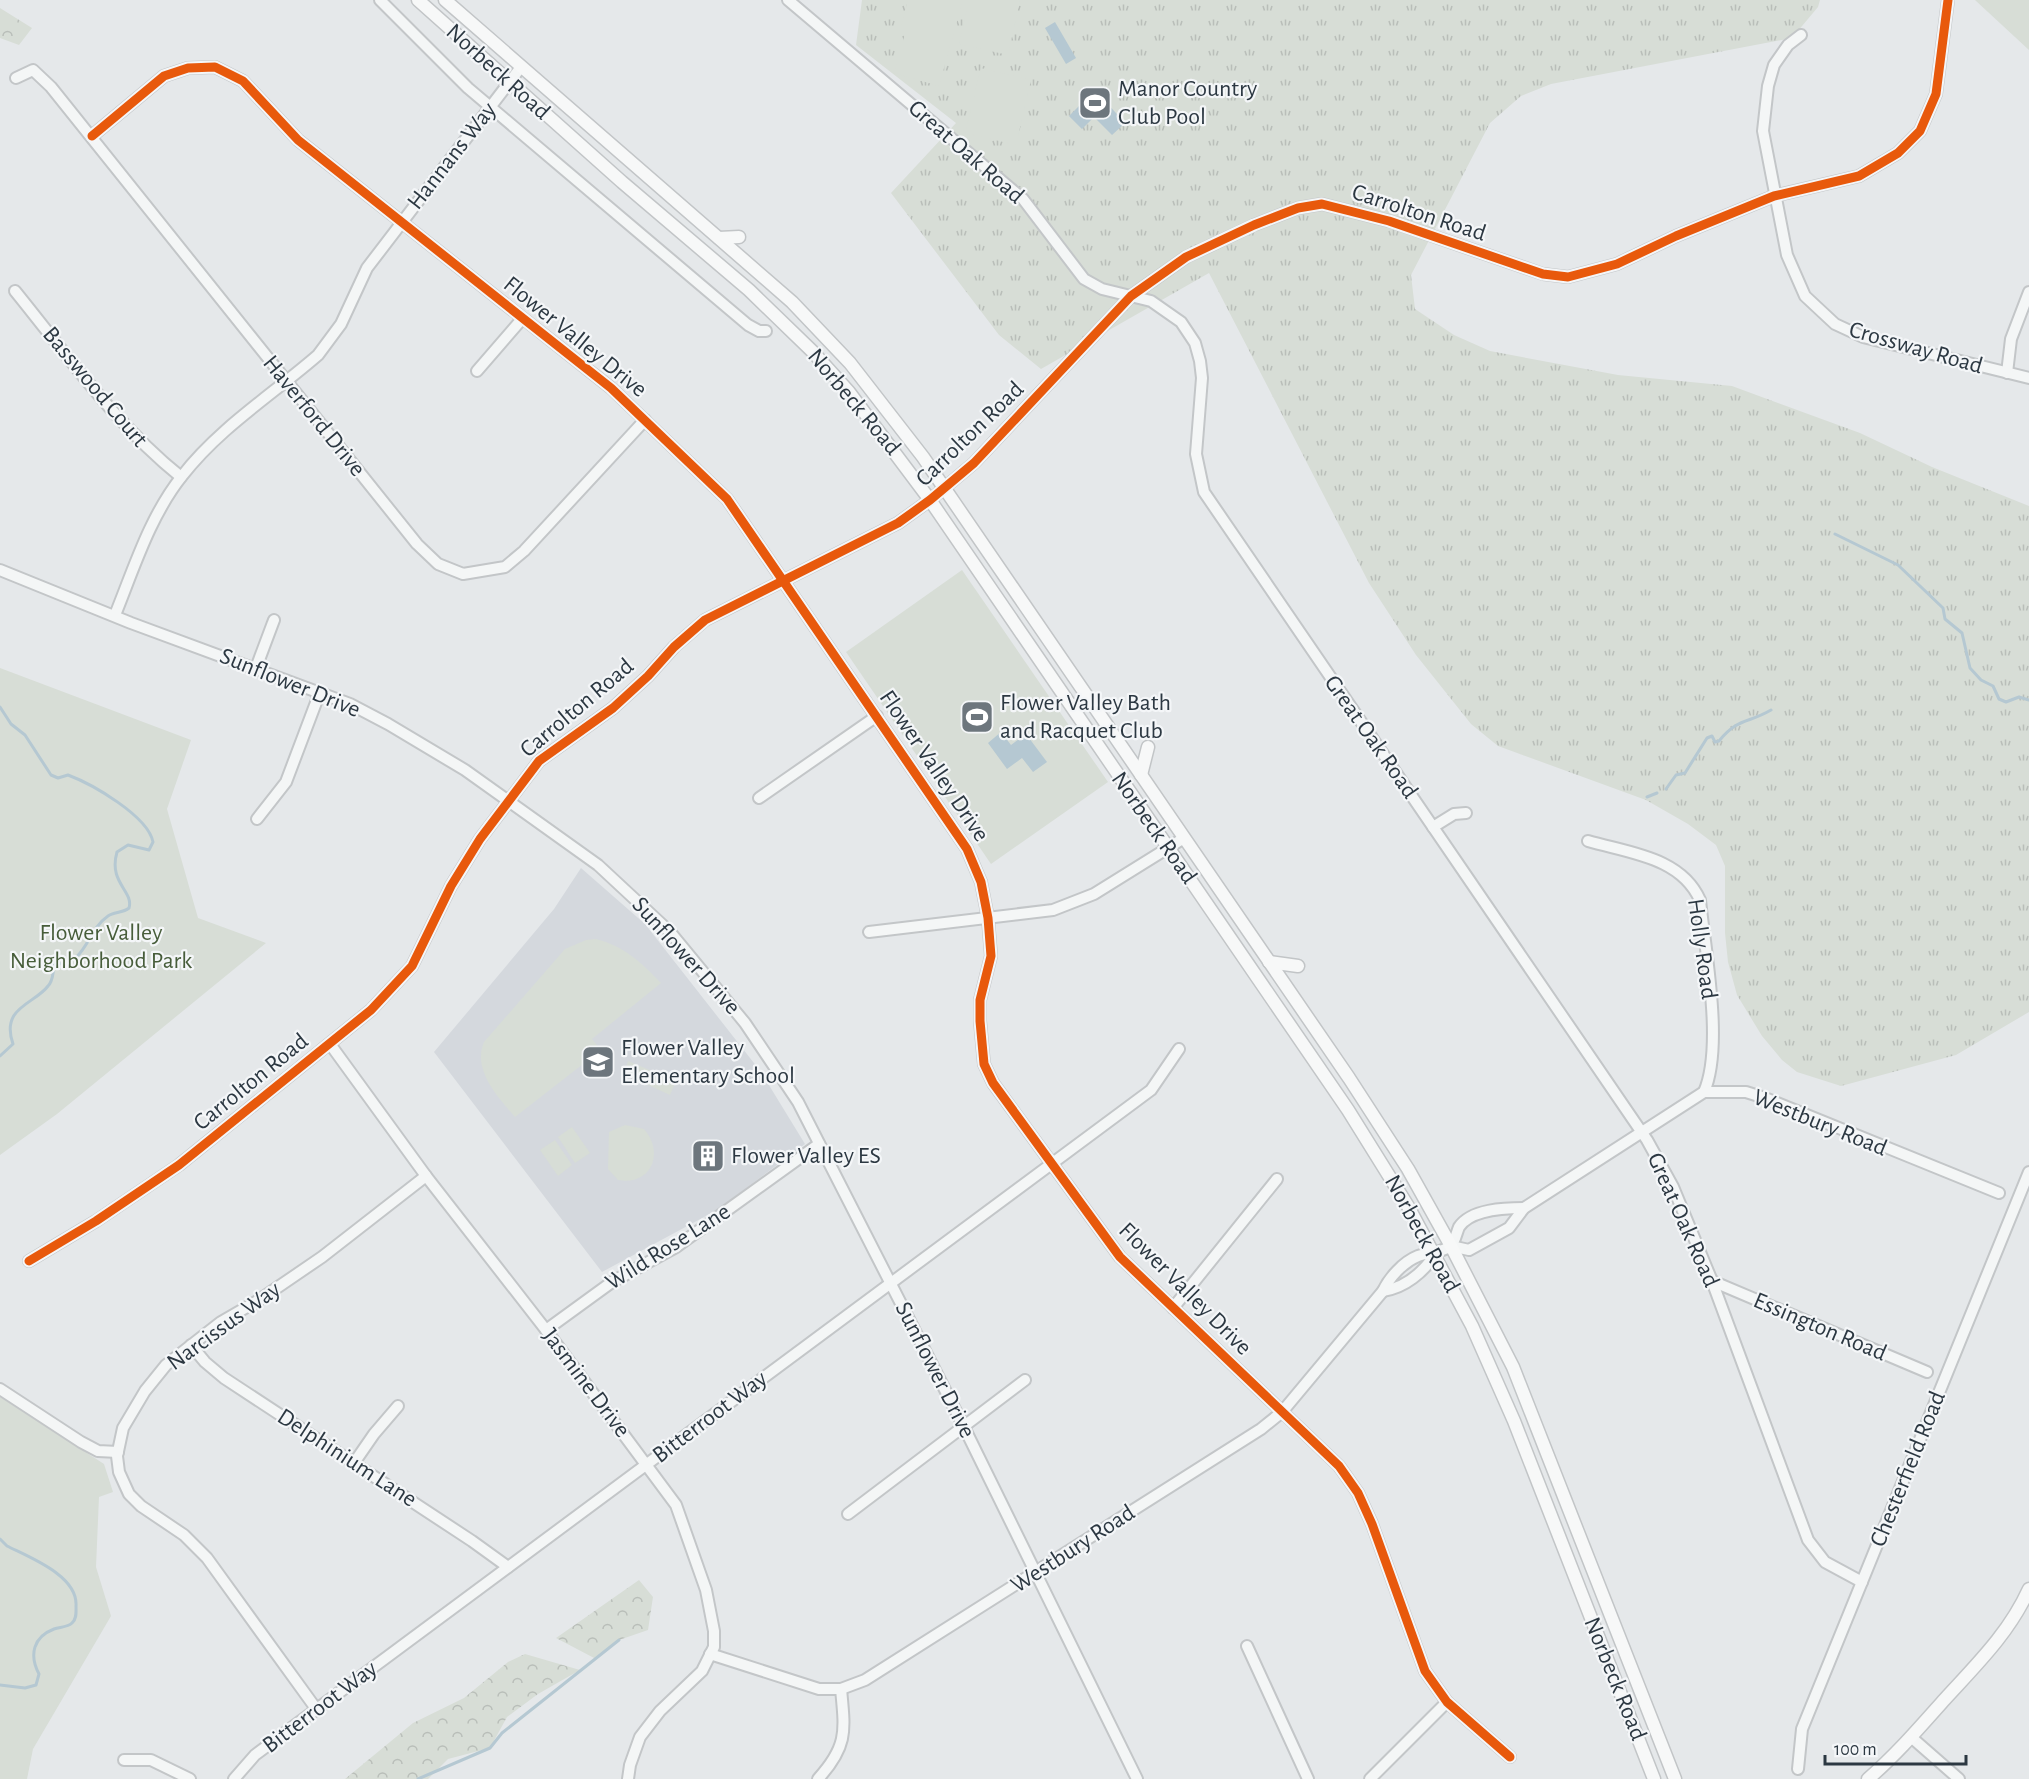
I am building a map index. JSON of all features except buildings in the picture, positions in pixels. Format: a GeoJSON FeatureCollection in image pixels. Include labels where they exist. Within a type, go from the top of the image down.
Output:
{"type":"FeatureCollection","features":[{"type":"Feature","properties":{"kind":"main road","name":"Norbeck Road"},"geometry":{"type":"LineString","coordinates":[[418,0],[749,290],[812,351],[856,400],[930,500],[1348,1110],[1435,1255],[1472,1326],[1514,1421],[1654,1779]]}},
{"type":"Feature","properties":{"kind":"main road","name":"Norbeck Road"},"geometry":{"type":"LineString","coordinates":[[445,0],[792,302],[850,363],[945,488],[1349,1078],[1408,1169],[1451,1246],[1513,1367],[1675,1779]]}},
{"type":"Feature","properties":{"kind":"main road"},"geometry":{"type":"LineString","coordinates":[[719,238],[739,237]]}},
{"type":"Feature","properties":{"kind":"main road"},"geometry":{"type":"LineString","coordinates":[[1141,776],[1148,747]]}},
{"type":"Feature","properties":{"kind":"main road"},"geometry":{"type":"LineString","coordinates":[[1269,962],[1298,966]]}},
{"type":"Feature","properties":{"kind":"main road"},"geometry":{"type":"LineString","coordinates":[[1868,1779],[1911,1737],[2001,1638],[2016,1616],[2029,1589]]}},
{"type":"Feature","properties":{"kind":"street","name":"Norbeck Road"},"geometry":{"type":"LineString","coordinates":[[380,0],[468,88],[748,325],[759,331],[766,331]]}},
{"type":"Feature","properties":{"kind":"street","name":"Great Oak Road"},"geometry":{"type":"LineString","coordinates":[[788,0],[1023,199],[1084,279],[1102,289],[1151,301],[1182,322],[1195,343],[1202,378],[1196,454],[1204,492],[1640,1133],[1647,1140],[1673,1187],[1712,1281],[1808,1540],[1825,1562],[1862,1582]]}},
{"type":"Feature","properties":{"kind":"street","name":"Carrolton Road"},"geometry":{"type":"LineString","coordinates":[[29,1261],[96,1221],[179,1165],[371,1010],[412,966],[451,886],[480,839],[538,761],[613,708],[674,647],[705,620],[731,604],[784,581],[898,523],[930,500],[974,463],[1131,296],[1186,257],[1254,225],[1298,208],[1322,204],[1347,208],[1389,221],[1543,274],[1568,277],[1617,264],[1676,236],[1774,196],[1858,176],[1874,169],[1898,153],[1920,131],[1936,94],[1948,0]]}},
{"type":"Feature","properties":{"kind":"street","name":"Crossway Road"},"geometry":{"type":"LineString","coordinates":[[1801,35],[1788,45],[1774,65],[1768,86],[1762,131],[1787,255],[1805,296],[1834,324],[1863,337],[2029,378]]}},
{"type":"Feature","properties":{"kind":"street","name":"Flower Valley Drive"},"geometry":{"type":"LineString","coordinates":[[93,136],[164,76],[188,68],[215,67],[243,81],[298,140],[400,223],[596,375],[727,499],[968,849],[981,882],[988,918],[991,956],[980,1000],[984,1064],[1005,1103],[1120,1257],[1339,1466],[1358,1493],[1372,1524],[1425,1671],[1447,1702],[1510,1757]]}},
{"type":"Feature","properties":{"kind":"street","name":"Hannans Way"},"geometry":{"type":"LineString","coordinates":[[115,615],[149,529],[181,477],[208,446],[318,356],[332,340],[367,268],[521,67]]}},
{"type":"Feature","properties":{"kind":"street","name":"Haverford Drive"},"geometry":{"type":"LineString","coordinates":[[16,78],[33,70],[51,87],[93,136],[417,544],[438,564],[463,574],[505,567],[524,550],[645,420]]}},
{"type":"Feature","properties":{"kind":"street","name":"Basswood Court"},"geometry":{"type":"LineString","coordinates":[[15,291],[128,429],[152,454],[181,477]]}},
{"type":"Feature","properties":{"kind":"street"},"geometry":{"type":"LineString","coordinates":[[2007,373],[2011,339],[2029,292]]}},
{"type":"Feature","properties":{"kind":"street"},"geometry":{"type":"LineString","coordinates":[[477,371],[522,319]]}},
{"type":"Feature","properties":{"kind":"street","name":"Sunflower Drive"},"geometry":{"type":"LineString","coordinates":[[0,570],[320,692],[350,704],[388,724],[465,770],[598,865],[670,932],[770,1057],[798,1102],[964,1427],[1137,1779]]}},
{"type":"Feature","properties":{"kind":"street"},"geometry":{"type":"LineString","coordinates":[[256,668],[274,620]]}},
{"type":"Feature","properties":{"kind":"street"},"geometry":{"type":"LineString","coordinates":[[257,819],[286,782],[320,692]]}},
{"type":"Feature","properties":{"kind":"street"},"geometry":{"type":"LineString","coordinates":[[759,798],[877,716]]}},
{"type":"Feature","properties":{"kind":"street"},"geometry":{"type":"LineString","coordinates":[[1433,827],[1454,814],[1466,813]]}},
{"type":"Feature","properties":{"kind":"street"},"geometry":{"type":"LineString","coordinates":[[869,932],[1053,910],[1094,894],[1184,838]]}},
{"type":"Feature","properties":{"kind":"street","name":"Holly Road"},"geometry":{"type":"LineString","coordinates":[[1588,842],[1662,862],[1682,874],[1693,885],[1700,900],[1712,1025],[1712,1067],[1704,1092]]}},
{"type":"Feature","properties":{"kind":"street","name":"Jasmine Drive"},"geometry":{"type":"LineString","coordinates":[[330,1044],[426,1176],[546,1330],[676,1505],[706,1590],[714,1631],[714,1647],[702,1671],[660,1710],[640,1737],[627,1779]]}},
{"type":"Feature","properties":{"kind":"street","name":"Bitterroot Way"},"geometry":{"type":"LineString","coordinates":[[234,1779],[255,1755],[1151,1090],[1179,1049]]}},
{"type":"Feature","properties":{"kind":"street","name":"Westbury Road"},"geometry":{"type":"LineString","coordinates":[[1451,1246],[1469,1250],[1509,1228],[1524,1208],[1704,1092],[1746,1092],[1765,1098],[1999,1193]]}},
{"type":"Feature","properties":{"kind":"street","name":"Wild Rose Lane"},"geometry":{"type":"LineString","coordinates":[[546,1330],[612,1282],[676,1247],[819,1144]]}},
{"type":"Feature","properties":{"kind":"street","name":"Chesterfield Road"},"geometry":{"type":"LineString","coordinates":[[1798,1769],[1802,1729],[2029,1172]]}},
{"type":"Feature","properties":{"kind":"street","name":"Narcissus Way"},"geometry":{"type":"LineString","coordinates":[[317,1710],[207,1558],[184,1535],[141,1506],[129,1494],[119,1472],[118,1452],[123,1428],[145,1391],[166,1365],[221,1322],[259,1300],[322,1257],[426,1176]]}},
{"type":"Feature","properties":{"kind":"street"},"geometry":{"type":"LineString","coordinates":[[1173,1308],[1277,1179]]}},
{"type":"Feature","properties":{"kind":"street","name":"Westbury Road"},"geometry":{"type":"LineString","coordinates":[[710,1654],[800,1685],[819,1689],[841,1689],[865,1680],[1261,1429],[1282,1412],[1383,1292],[1388,1278],[1418,1256],[1435,1255],[1451,1246],[1460,1225],[1472,1217],[1492,1210],[1524,1208]]}},
{"type":"Feature","properties":{"kind":"street","name":"Essington Road"},"geometry":{"type":"LineString","coordinates":[[1712,1281],[1927,1372]]}},
{"type":"Feature","properties":{"kind":"street","name":"Delphinium Lane"},"geometry":{"type":"LineString","coordinates":[[191,1345],[205,1362],[224,1378],[508,1567]]}},
{"type":"Feature","properties":{"kind":"street"},"geometry":{"type":"LineString","coordinates":[[848,1514],[1025,1380]]}},
{"type":"Feature","properties":{"kind":"street"},"geometry":{"type":"LineString","coordinates":[[0,1389],[81,1442],[98,1451],[118,1452]]}},
{"type":"Feature","properties":{"kind":"street"},"geometry":{"type":"LineString","coordinates":[[354,1463],[374,1434],[398,1406]]}},
{"type":"Feature","properties":{"kind":"street"},"geometry":{"type":"LineString","coordinates":[[1247,1646],[1308,1779]]}},
{"type":"Feature","properties":{"kind":"street"},"geometry":{"type":"LineString","coordinates":[[818,1779],[833,1762],[843,1740],[845,1732],[841,1689]]}},
{"type":"Feature","properties":{"kind":"street"},"geometry":{"type":"LineString","coordinates":[[1370,1779],[1447,1702]]}},
{"type":"Feature","properties":{"kind":"street"},"geometry":{"type":"LineString","coordinates":[[1911,1737],[1959,1779]]}},
{"type":"Feature","properties":{"kind":"street"},"geometry":{"type":"LineString","coordinates":[[124,1760],[151,1760],[190,1779]]}},
{"type":"Feature","properties":{"kind":"shaded area","name":"Flower Valley Elementary School"},"geometry":{"type":"Polygon","coordinates":[[[581,868],[645,924],[761,1072],[805,1144],[717,1210],[602,1272],[434,1052],[554,909],[581,868]]]}},
{"type":"Feature","properties":{"kind":"green space"},"geometry":{"type":"Polygon","coordinates":[[[862,0],[1820,0],[1818,7],[1792,38],[1551,84],[1521,96],[1490,123],[1411,275],[1415,309],[1454,335],[1490,351],[1618,375],[1732,386],[1860,433],[1932,467],[2029,506],[2029,1012],[1956,1055],[1841,1086],[1797,1072],[1782,1060],[1762,1036],[1737,995],[1728,962],[1725,933],[1725,866],[1716,845],[1688,824],[1646,800],[1498,746],[1471,724],[1416,655],[1369,583],[1209,273],[1041,369],[999,335],[891,193],[956,123],[856,45],[862,0]]]}},
{"type":"Feature","properties":{"kind":"green space"},"geometry":{"type":"Polygon","coordinates":[[[908,0],[963,0],[939,86],[894,73],[906,30],[901,26],[908,0]]]}},
{"type":"Feature","properties":{"kind":"green space"},"geometry":{"type":"Polygon","coordinates":[[[969,0],[1020,0],[1008,55],[959,44],[969,0]]]}},
{"type":"Feature","properties":{"kind":"green space"},"geometry":{"type":"Polygon","coordinates":[[[1975,0],[2029,0],[2029,50],[1975,0]]]}},
{"type":"Feature","properties":{"kind":"green space"},"geometry":{"type":"Polygon","coordinates":[[[0,8],[32,28],[19,45],[0,38],[0,8]]]}},
{"type":"Feature","properties":{"kind":"green space"},"geometry":{"type":"Polygon","coordinates":[[[981,68],[1031,80],[1016,145],[965,133],[981,68]]]}},
{"type":"Feature","properties":{"kind":"green space","name":"Flower Valley Bath and Racquet Club"},"geometry":{"type":"Polygon","coordinates":[[[962,570],[1108,782],[991,864],[846,652],[962,570]]]}},
{"type":"Feature","properties":{"kind":"green space","name":"Flower Valley Neighborhood Park"},"geometry":{"type":"Polygon","coordinates":[[[0,668],[191,740],[167,809],[198,918],[266,943],[57,1114],[0,1155],[0,668]]]}},
{"type":"Feature","properties":{"kind":"green space"},"geometry":{"type":"Polygon","coordinates":[[[596,939],[632,956],[661,983],[592,1039],[601,1050],[515,1117],[495,1092],[484,1073],[481,1052],[484,1042],[565,949],[586,940],[596,939]]]}},
{"type":"Feature","properties":{"kind":"green space"},"geometry":{"type":"Polygon","coordinates":[[[628,1061],[676,1081],[670,1095],[624,1074],[628,1061]]]}},
{"type":"Feature","properties":{"kind":"green space"},"geometry":{"type":"Polygon","coordinates":[[[625,1125],[644,1129],[650,1138],[654,1157],[646,1173],[629,1181],[618,1180],[608,1169],[609,1132],[625,1125]]]}},
{"type":"Feature","properties":{"kind":"green space"},"geometry":{"type":"Polygon","coordinates":[[[572,1127],[590,1153],[575,1163],[558,1137],[572,1127]]]}},
{"type":"Feature","properties":{"kind":"green space"},"geometry":{"type":"Polygon","coordinates":[[[555,1140],[572,1165],[558,1176],[540,1150],[555,1140]]]}},
{"type":"Feature","properties":{"kind":"green space"},"geometry":{"type":"Polygon","coordinates":[[[0,1397],[104,1464],[113,1492],[99,1497],[96,1567],[111,1616],[33,1749],[27,1779],[0,1779],[0,1397]]]}},
{"type":"Feature","properties":{"kind":"green space"},"geometry":{"type":"Polygon","coordinates":[[[639,1580],[653,1597],[648,1630],[619,1640],[596,1659],[556,1638],[639,1580]]]}},
{"type":"Feature","properties":{"kind":"green space"},"geometry":{"type":"Polygon","coordinates":[[[525,1654],[580,1670],[538,1694],[507,1717],[490,1748],[448,1759],[428,1779],[345,1779],[413,1723],[464,1698],[508,1662],[525,1654]]]}},
{"type":"Feature","properties":{"kind":"water"},"geometry":{"type":"Polygon","coordinates":[[[1055,22],[1076,58],[1066,64],[1045,28],[1055,22]]]}},
{"type":"Feature","properties":{"kind":"water","name":"Manor Country Club Pool"},"geometry":{"type":"Polygon","coordinates":[[[1095,90],[1125,123],[1112,135],[1094,117],[1082,129],[1069,116],[1095,90]]]}},
{"type":"Feature","properties":{"kind":"water"},"geometry":{"type":"Polygon","coordinates":[[[1001,732],[1011,745],[1026,734],[1047,762],[1033,772],[1022,758],[1007,769],[988,743],[1001,732]]]}},
{"type":"Feature","properties":{"kind":"waterway"},"geometry":{"type":"LineString","coordinates":[[1835,534],[1898,565],[1943,608],[1945,619],[1962,633],[1970,668],[1981,680],[1993,686],[1999,699],[2006,702],[2019,697],[2029,700]]}},
{"type":"Feature","properties":{"kind":"waterway"},"geometry":{"type":"LineString","coordinates":[[0,707],[11,724],[25,735],[51,775],[58,778],[68,775],[118,802],[141,822],[153,842],[149,850],[128,845],[117,852],[116,871],[128,896],[129,908],[108,916],[100,923],[74,959],[66,963],[55,964],[50,984],[15,1014],[10,1032],[13,1044],[0,1056]]}},
{"type":"Feature","properties":{"kind":"waterway"},"geometry":{"type":"LineString","coordinates":[[1666,789],[1676,775],[1685,773],[1707,738],[1712,736],[1715,742],[1719,741],[1738,724],[1771,710]]}},
{"type":"Feature","properties":{"kind":"waterway"},"geometry":{"type":"LineString","coordinates":[[1647,797],[1657,793]]}},
{"type":"Feature","properties":{"kind":"waterway"},"geometry":{"type":"LineString","coordinates":[[0,1539],[7,1546],[40,1562],[61,1577],[75,1595],[76,1611],[72,1623],[47,1632],[37,1642],[34,1660],[39,1674],[36,1685],[25,1688],[0,1685]]}},
{"type":"Feature","properties":{"kind":"waterway"},"geometry":{"type":"LineString","coordinates":[[418,1779],[490,1748],[502,1733],[619,1640]]}},
{"type":"Feature","properties":{"kind":"cycle path"},"geometry":{"type":"LineString","coordinates":[[29,1261],[96,1221],[179,1165],[371,1010],[412,966],[451,886],[480,839],[539,761],[613,708],[648,676],[674,647],[705,620],[898,523],[930,500],[974,463],[1131,296],[1186,257],[1254,225],[1298,208],[1322,204],[1389,221],[1543,274],[1568,277],[1617,264],[1676,236],[1774,196],[1859,176],[1898,153],[1920,131],[1936,94],[1948,0]]}},
{"type":"Feature","properties":{"kind":"cycle path"},"geometry":{"type":"LineString","coordinates":[[92,136],[164,76],[188,68],[215,67],[243,81],[298,140],[611,388],[727,499],[967,849],[981,882],[988,918],[991,956],[980,1000],[980,1021],[984,1064],[993,1083],[1120,1257],[1339,1466],[1358,1493],[1372,1524],[1425,1671],[1447,1702],[1510,1757]]}},
{"type":"Feature","properties":{"kind":"place","name":"Manor Country Club Pool"},"geometry":{"type":"Point","coordinates":[1095,103]}},
{"type":"Feature","properties":{"kind":"place","name":"Flower Valley Bath and Racquet Club"},"geometry":{"type":"Point","coordinates":[977,717]}},
{"type":"Feature","properties":{"kind":"place","name":"Flower Valley Elementary School"},"geometry":{"type":"Point","coordinates":[598,1062]}},
{"type":"Feature","properties":{"kind":"place","name":"Flower Valley ES"},"geometry":{"type":"Point","coordinates":[708,1156]}}]}
